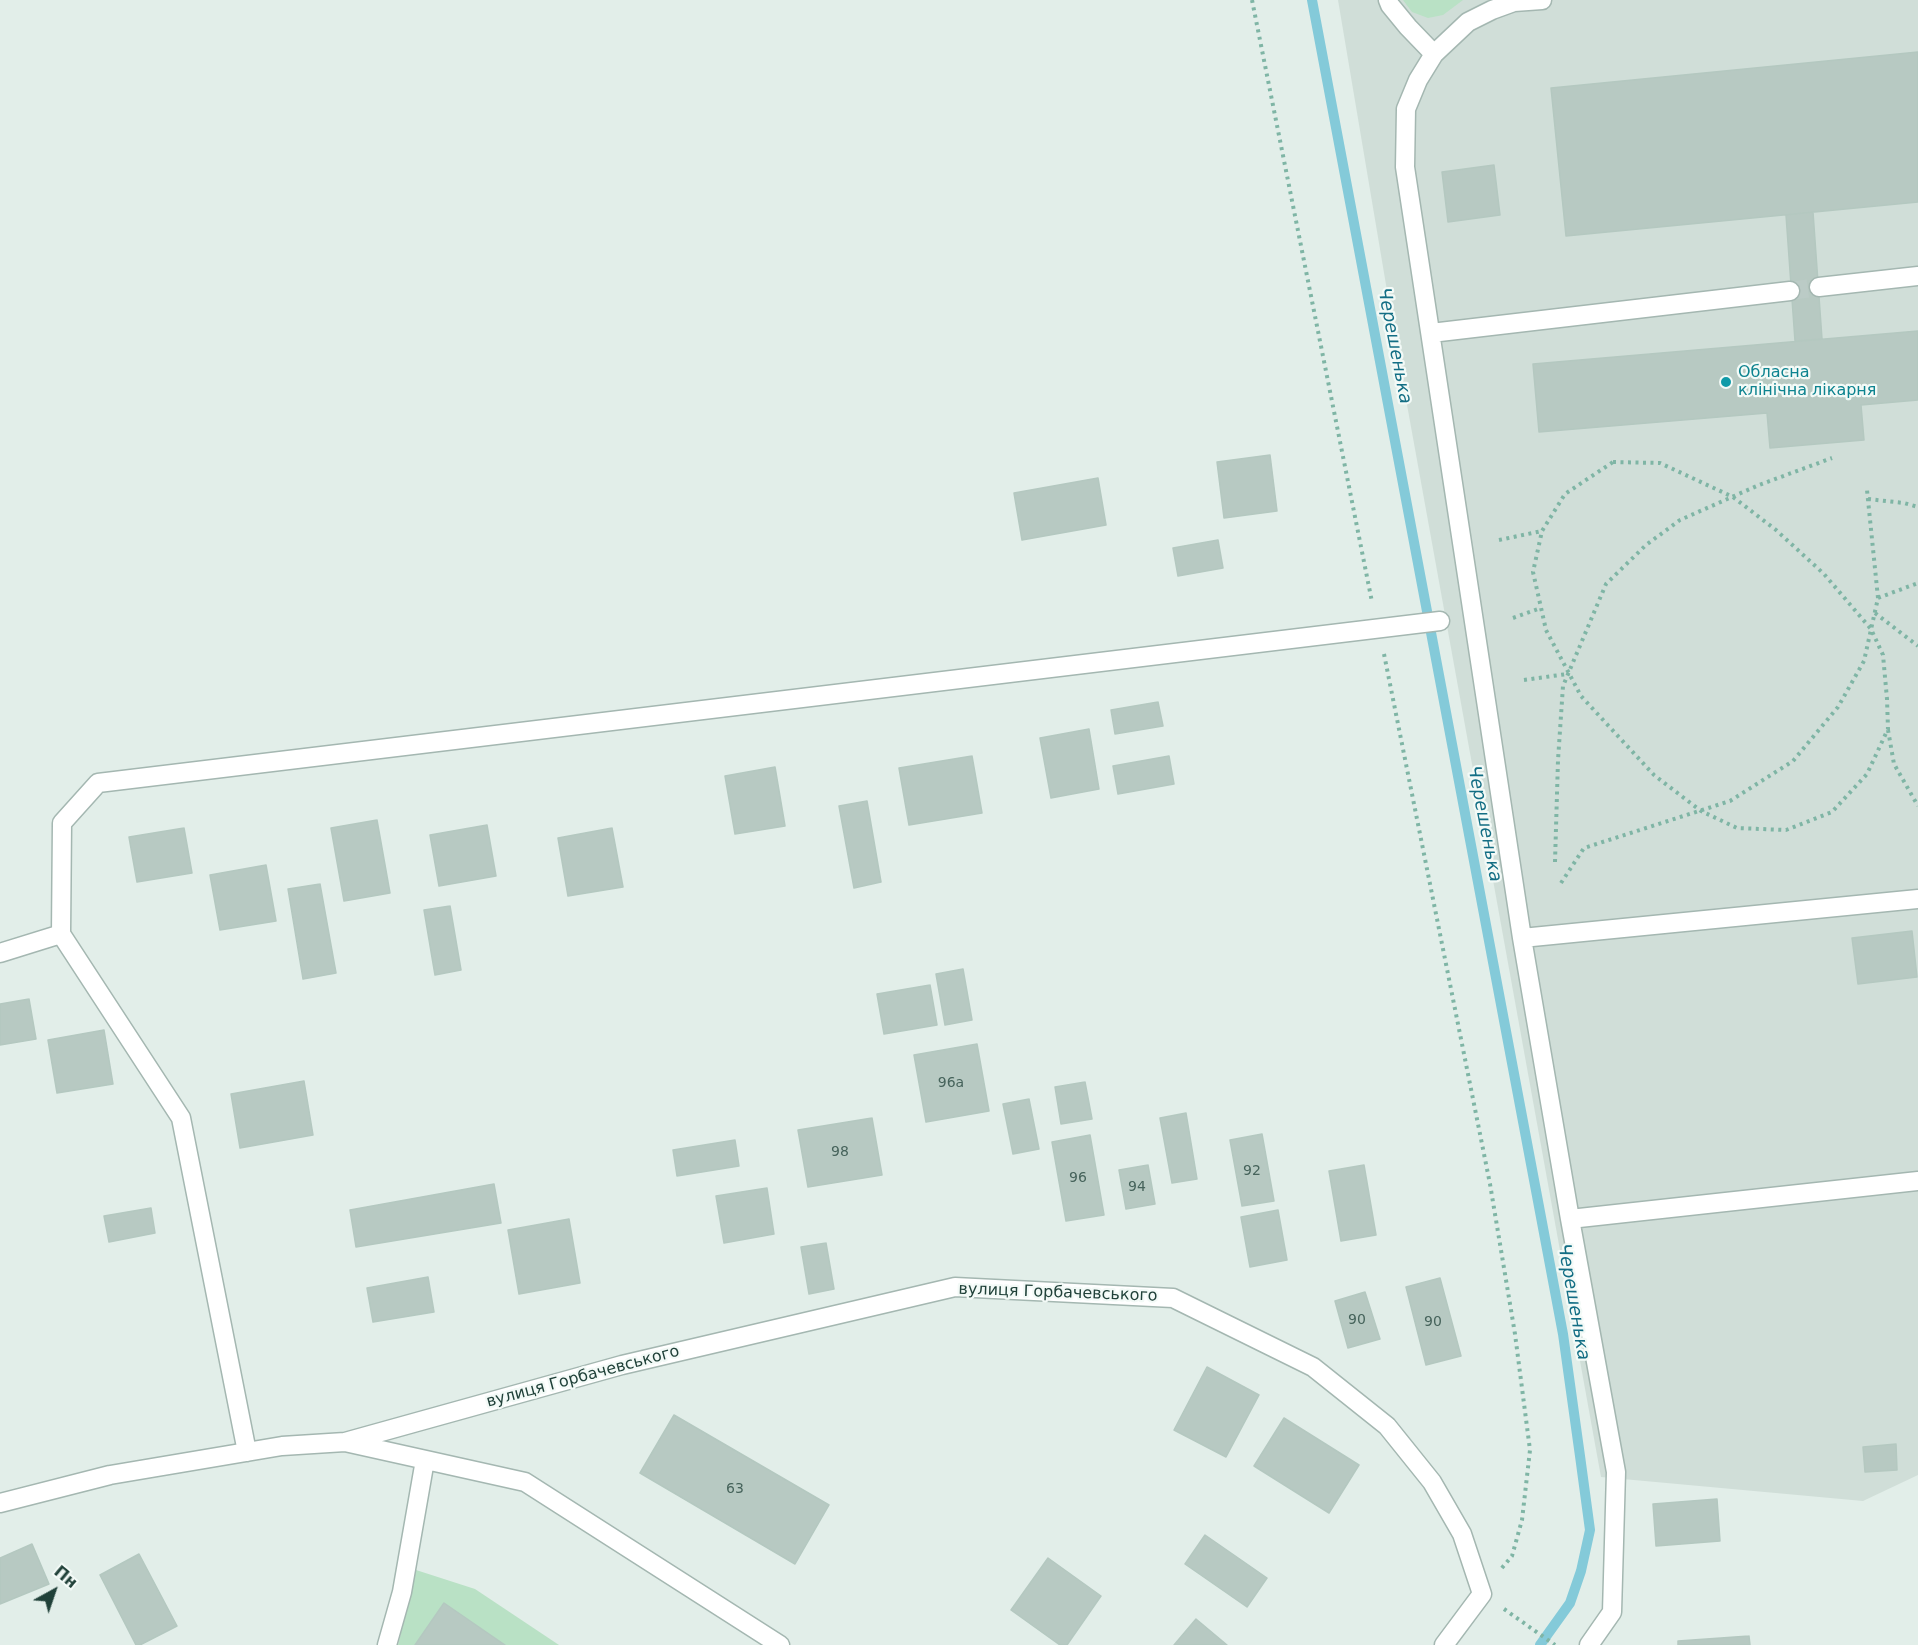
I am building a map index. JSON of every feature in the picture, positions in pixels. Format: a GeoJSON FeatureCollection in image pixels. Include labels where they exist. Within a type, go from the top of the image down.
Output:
{"type":"FeatureCollection","features":[{"type":"Feature","properties":{"kind":"street"},"geometry":{"type":"LineString","coordinates":[[1388,0],[1408,27],[1434,54]]}},
{"type":"Feature","properties":{"kind":"street"},"geometry":{"type":"LineString","coordinates":[[1542,0],[1514,2],[1492,10],[1468,22],[1434,54],[1418,80],[1406,109],[1405,167],[1522,938],[1616,1472],[1612,1612],[1589,1645]]}},
{"type":"Feature","properties":{"kind":"street"},"geometry":{"type":"LineString","coordinates":[[1819,287],[1918,276]]}},
{"type":"Feature","properties":{"kind":"street"},"geometry":{"type":"LineString","coordinates":[[1431,333],[1790,291]]}},
{"type":"Feature","properties":{"kind":"street"},"geometry":{"type":"LineString","coordinates":[[247,1452],[181,1118],[61,934],[62,823],[98,783],[1440,621]]}},
{"type":"Feature","properties":{"kind":"street"},"geometry":{"type":"LineString","coordinates":[[1522,938],[1918,899]]}},
{"type":"Feature","properties":{"kind":"street"},"geometry":{"type":"LineString","coordinates":[[0,953],[61,934]]}},
{"type":"Feature","properties":{"kind":"street"},"geometry":{"type":"LineString","coordinates":[[1570,1219],[1918,1181]]}},
{"type":"Feature","properties":{"kind":"street","name":"вулиця Горбачевського"},"geometry":{"type":"LineString","coordinates":[[345,1442],[622,1365],[955,1287],[1173,1298],[1313,1368],[1387,1426],[1432,1482],[1462,1534],[1482,1594]]}},
{"type":"Feature","properties":{"kind":"street"},"geometry":{"type":"LineString","coordinates":[[0,1503],[110,1475],[282,1446],[345,1442],[525,1482],[780,1645]]}},
{"type":"Feature","properties":{"kind":"street"},"geometry":{"type":"LineString","coordinates":[[387,1645],[402,1592],[425,1460]]}},
{"type":"Feature","properties":{"kind":"street"},"geometry":{"type":"LineString","coordinates":[[1444,1645],[1482,1594]]}},
{"type":"Feature","properties":{"kind":"path"},"geometry":{"type":"LineString","coordinates":[[1252,0],[1370,593],[1387,628],[1490,1184],[1515,1334],[1530,1450],[1522,1520],[1512,1556],[1482,1594],[1555,1645]]}},
{"type":"Feature","properties":{"kind":"path"},"geometry":{"type":"LineString","coordinates":[[1556,862],[1558,760],[1563,686],[1606,584],[1646,545],[1680,520],[1759,485],[1832,458]]}},
{"type":"Feature","properties":{"kind":"path"},"geometry":{"type":"LineString","coordinates":[[1888,729],[1867,774],[1832,812],[1786,830],[1737,828],[1701,811],[1654,775],[1581,696],[1546,630],[1533,572],[1542,531],[1564,494],[1613,462],[1660,463],[1733,497],[1776,530],[1824,574],[1871,629],[1883,655],[1888,729],[1894,764],[1918,806]]}},
{"type":"Feature","properties":{"kind":"path"},"geometry":{"type":"LineString","coordinates":[[1561,883],[1584,848],[1730,801],[1793,761],[1838,707],[1864,661],[1878,597],[1867,490]]}},
{"type":"Feature","properties":{"kind":"path"},"geometry":{"type":"LineString","coordinates":[[1868,499],[1918,507]]}},
{"type":"Feature","properties":{"kind":"path"},"geometry":{"type":"LineString","coordinates":[[1499,540],[1542,531]]}},
{"type":"Feature","properties":{"kind":"path"},"geometry":{"type":"LineString","coordinates":[[1878,597],[1918,583]]}},
{"type":"Feature","properties":{"kind":"path"},"geometry":{"type":"LineString","coordinates":[[1513,618],[1541,608]]}},
{"type":"Feature","properties":{"kind":"path"},"geometry":{"type":"LineString","coordinates":[[1875,613],[1918,646]]}},
{"type":"Feature","properties":{"kind":"path"},"geometry":{"type":"LineString","coordinates":[[1524,680],[1568,674]]}},
{"type":"Feature","properties":{"kind":"shaded area"},"geometry":{"type":"Polygon","coordinates":[[[1338,0],[1918,0],[1918,1475],[1863,1501],[1601,1477],[1396,344],[1338,0]]]}},
{"type":"Feature","properties":{"kind":"green space"},"geometry":{"type":"Polygon","coordinates":[[[1403,0],[1463,0],[1443,15],[1428,18],[1412,12],[1403,0]]]}},
{"type":"Feature","properties":{"kind":"green space"},"geometry":{"type":"Polygon","coordinates":[[[416,1570],[475,1589],[559,1645],[398,1645],[416,1570]]]}},
{"type":"Feature","properties":{"kind":"building"},"geometry":{"type":"Polygon","coordinates":[[[1918,52],[1918,202],[1566,236],[1551,88],[1918,52]]]}},
{"type":"Feature","properties":{"kind":"building"},"geometry":{"type":"Polygon","coordinates":[[[1494,165],[1500,215],[1448,222],[1442,172],[1494,165]]]}},
{"type":"Feature","properties":{"kind":"building"},"geometry":{"type":"Polygon","coordinates":[[[1813,212],[1822,339],[1795,341],[1786,215],[1813,212]]]}},
{"type":"Feature","properties":{"kind":"building","name":"Обласна клінічна лікарня"},"geometry":{"type":"Polygon","coordinates":[[[1918,331],[1918,400],[1861,405],[1864,440],[1770,448],[1767,413],[1539,432],[1533,364],[1918,331]]]}},
{"type":"Feature","properties":{"kind":"building"},"geometry":{"type":"Polygon","coordinates":[[[1270,455],[1277,511],[1224,518],[1217,462],[1270,455]]]}},
{"type":"Feature","properties":{"kind":"building"},"geometry":{"type":"Polygon","coordinates":[[[1098,478],[1106,525],[1022,540],[1014,493],[1098,478]]]}},
{"type":"Feature","properties":{"kind":"building"},"geometry":{"type":"Polygon","coordinates":[[[1218,540],[1223,568],[1178,576],[1173,548],[1218,540]]]}},
{"type":"Feature","properties":{"kind":"building"},"geometry":{"type":"Polygon","coordinates":[[[1158,702],[1163,726],[1115,734],[1111,710],[1158,702]]]}},
{"type":"Feature","properties":{"kind":"building"},"geometry":{"type":"Polygon","coordinates":[[[1089,729],[1099,789],[1051,798],[1040,738],[1089,729]]]}},
{"type":"Feature","properties":{"kind":"building"},"geometry":{"type":"Polygon","coordinates":[[[972,756],[982,813],[909,825],[899,768],[972,756]]]}},
{"type":"Feature","properties":{"kind":"building"},"geometry":{"type":"Polygon","coordinates":[[[1169,756],[1174,784],[1118,794],[1113,766],[1169,756]]]}},
{"type":"Feature","properties":{"kind":"building"},"geometry":{"type":"Polygon","coordinates":[[[775,767],[785,826],[735,834],[725,776],[775,767]]]}},
{"type":"Feature","properties":{"kind":"building"},"geometry":{"type":"Polygon","coordinates":[[[867,801],[881,882],[854,888],[839,806],[867,801]]]}},
{"type":"Feature","properties":{"kind":"building"},"geometry":{"type":"Polygon","coordinates":[[[377,820],[390,893],[344,901],[331,828],[377,820]]]}},
{"type":"Feature","properties":{"kind":"building"},"geometry":{"type":"Polygon","coordinates":[[[487,825],[496,876],[439,886],[430,835],[487,825]]]}},
{"type":"Feature","properties":{"kind":"building"},"geometry":{"type":"Polygon","coordinates":[[[184,828],[192,873],[137,882],[129,837],[184,828]]]}},
{"type":"Feature","properties":{"kind":"building"},"geometry":{"type":"Polygon","coordinates":[[[612,828],[623,887],[568,896],[558,838],[612,828]]]}},
{"type":"Feature","properties":{"kind":"building"},"geometry":{"type":"Polygon","coordinates":[[[266,865],[276,921],[220,930],[210,875],[266,865]]]}},
{"type":"Feature","properties":{"kind":"building"},"geometry":{"type":"Polygon","coordinates":[[[320,884],[336,973],[303,979],[288,889],[320,884]]]}},
{"type":"Feature","properties":{"kind":"building"},"geometry":{"type":"Polygon","coordinates":[[[450,906],[461,970],[435,975],[424,910],[450,906]]]}},
{"type":"Feature","properties":{"kind":"building"},"geometry":{"type":"Polygon","coordinates":[[[1912,931],[1917,977],[1858,984],[1852,938],[1912,931]]]}},
{"type":"Feature","properties":{"kind":"building"},"geometry":{"type":"Polygon","coordinates":[[[963,969],[972,1020],[945,1025],[936,974],[963,969]]]}},
{"type":"Feature","properties":{"kind":"building"},"geometry":{"type":"Polygon","coordinates":[[[930,985],[937,1025],[884,1034],[877,994],[930,985]]]}},
{"type":"Feature","properties":{"kind":"building"},"geometry":{"type":"Polygon","coordinates":[[[29,999],[36,1039],[0,1045],[0,1004],[29,999]]]}},
{"type":"Feature","properties":{"kind":"building"},"geometry":{"type":"Polygon","coordinates":[[[104,1030],[113,1084],[57,1093],[48,1040],[104,1030]]]}},
{"type":"Feature","properties":{"kind":"building"},"geometry":{"type":"Polygon","coordinates":[[[977,1044],[989,1111],[926,1122],[914,1055],[977,1044]]]}},
{"type":"Feature","properties":{"kind":"building"},"geometry":{"type":"Polygon","coordinates":[[[304,1081],[313,1135],[240,1148],[231,1094],[304,1081]]]}},
{"type":"Feature","properties":{"kind":"building"},"geometry":{"type":"Polygon","coordinates":[[[1085,1082],[1092,1119],[1061,1124],[1055,1087],[1085,1082]]]}},
{"type":"Feature","properties":{"kind":"building"},"geometry":{"type":"Polygon","coordinates":[[[1029,1099],[1039,1149],[1013,1154],[1003,1104],[1029,1099]]]}},
{"type":"Feature","properties":{"kind":"building"},"geometry":{"type":"Polygon","coordinates":[[[1186,1113],[1197,1179],[1172,1183],[1160,1118],[1186,1113]]]}},
{"type":"Feature","properties":{"kind":"building"},"geometry":{"type":"Polygon","coordinates":[[[872,1118],[882,1175],[808,1187],[798,1130],[872,1118]]]}},
{"type":"Feature","properties":{"kind":"building"},"geometry":{"type":"Polygon","coordinates":[[[1262,1134],[1274,1201],[1242,1206],[1230,1140],[1262,1134]]]}},
{"type":"Feature","properties":{"kind":"building"},"geometry":{"type":"Polygon","coordinates":[[[1090,1135],[1104,1215],[1066,1221],[1052,1142],[1090,1135]]]}},
{"type":"Feature","properties":{"kind":"building"},"geometry":{"type":"Polygon","coordinates":[[[735,1140],[739,1166],[677,1176],[673,1150],[735,1140]]]}},
{"type":"Feature","properties":{"kind":"building"},"geometry":{"type":"Polygon","coordinates":[[[1148,1165],[1155,1204],[1126,1209],[1119,1170],[1148,1165]]]}},
{"type":"Feature","properties":{"kind":"building"},"geometry":{"type":"Polygon","coordinates":[[[1364,1165],[1376,1235],[1341,1241],[1329,1171],[1364,1165]]]}},
{"type":"Feature","properties":{"kind":"building"},"geometry":{"type":"Polygon","coordinates":[[[494,1184],[501,1223],[356,1247],[350,1210],[494,1184]]]}},
{"type":"Feature","properties":{"kind":"building"},"geometry":{"type":"Polygon","coordinates":[[[767,1188],[774,1234],[724,1243],[716,1196],[767,1188]]]}},
{"type":"Feature","properties":{"kind":"building"},"geometry":{"type":"Polygon","coordinates":[[[151,1208],[155,1233],[109,1242],[104,1216],[151,1208]]]}},
{"type":"Feature","properties":{"kind":"building"},"geometry":{"type":"Polygon","coordinates":[[[1278,1210],[1287,1260],[1250,1267],[1241,1217],[1278,1210]]]}},
{"type":"Feature","properties":{"kind":"building"},"geometry":{"type":"Polygon","coordinates":[[[569,1219],[580,1283],[519,1294],[508,1230],[569,1219]]]}},
{"type":"Feature","properties":{"kind":"building"},"geometry":{"type":"Polygon","coordinates":[[[826,1243],[834,1289],[809,1294],[801,1247],[826,1243]]]}},
{"type":"Feature","properties":{"kind":"building"},"geometry":{"type":"Polygon","coordinates":[[[428,1277],[434,1312],[373,1322],[367,1288],[428,1277]]]}},
{"type":"Feature","properties":{"kind":"building"},"geometry":{"type":"Polygon","coordinates":[[[1440,1278],[1461,1356],[1426,1365],[1406,1287],[1440,1278]]]}},
{"type":"Feature","properties":{"kind":"building"},"geometry":{"type":"Polygon","coordinates":[[[1365,1292],[1380,1339],[1348,1348],[1335,1301],[1365,1292]]]}},
{"type":"Feature","properties":{"kind":"building"},"geometry":{"type":"Polygon","coordinates":[[[1207,1367],[1259,1395],[1226,1457],[1174,1430],[1207,1367]]]}},
{"type":"Feature","properties":{"kind":"building"},"geometry":{"type":"Polygon","coordinates":[[[674,1415],[829,1505],[795,1564],[640,1473],[674,1415]]]}},
{"type":"Feature","properties":{"kind":"building"},"geometry":{"type":"Polygon","coordinates":[[[1284,1418],[1359,1465],[1329,1513],[1254,1466],[1284,1418]]]}},
{"type":"Feature","properties":{"kind":"building"},"geometry":{"type":"Polygon","coordinates":[[[1896,1444],[1897,1470],[1865,1472],[1863,1447],[1896,1444]]]}},
{"type":"Feature","properties":{"kind":"building"},"geometry":{"type":"Polygon","coordinates":[[[1717,1499],[1720,1541],[1656,1546],[1653,1504],[1717,1499]]]}},
{"type":"Feature","properties":{"kind":"building"},"geometry":{"type":"Polygon","coordinates":[[[1205,1535],[1267,1578],[1247,1607],[1185,1564],[1205,1535]]]}},
{"type":"Feature","properties":{"kind":"building"},"geometry":{"type":"Polygon","coordinates":[[[32,1544],[49,1584],[0,1604],[0,1558],[32,1544]]]}},
{"type":"Feature","properties":{"kind":"building"},"geometry":{"type":"Polygon","coordinates":[[[139,1554],[177,1626],[136,1645],[100,1575],[139,1554]]]}},
{"type":"Feature","properties":{"kind":"building"},"geometry":{"type":"Polygon","coordinates":[[[1048,1558],[1101,1596],[1067,1645],[1060,1645],[1011,1610],[1048,1558]]]}},
{"type":"Feature","properties":{"kind":"building"},"geometry":{"type":"Polygon","coordinates":[[[444,1603],[505,1645],[415,1645],[444,1603]]]}},
{"type":"Feature","properties":{"kind":"building"},"geometry":{"type":"Polygon","coordinates":[[[1196,1619],[1227,1645],[1174,1645],[1196,1619]]]}},
{"type":"Feature","properties":{"kind":"building"},"geometry":{"type":"Polygon","coordinates":[[[1749,1636],[1750,1645],[1678,1645],[1678,1641],[1749,1636]]]}},
{"type":"Feature","properties":{"kind":"waterway","name":"Черешенька"},"geometry":{"type":"LineString","coordinates":[[1312,0],[1563,1334],[1580,1456],[1590,1530],[1581,1571],[1570,1603],[1540,1645]]}},
{"type":"Feature","properties":{"kind":"tunnel"},"geometry":{"type":"LineString","coordinates":[[1790,291],[1819,287]]}},
{"type":"Feature","properties":{"kind":"place","name":"Обласна клінічна лікарня"},"geometry":{"type":"Point","coordinates":[1726,382]}}]}
